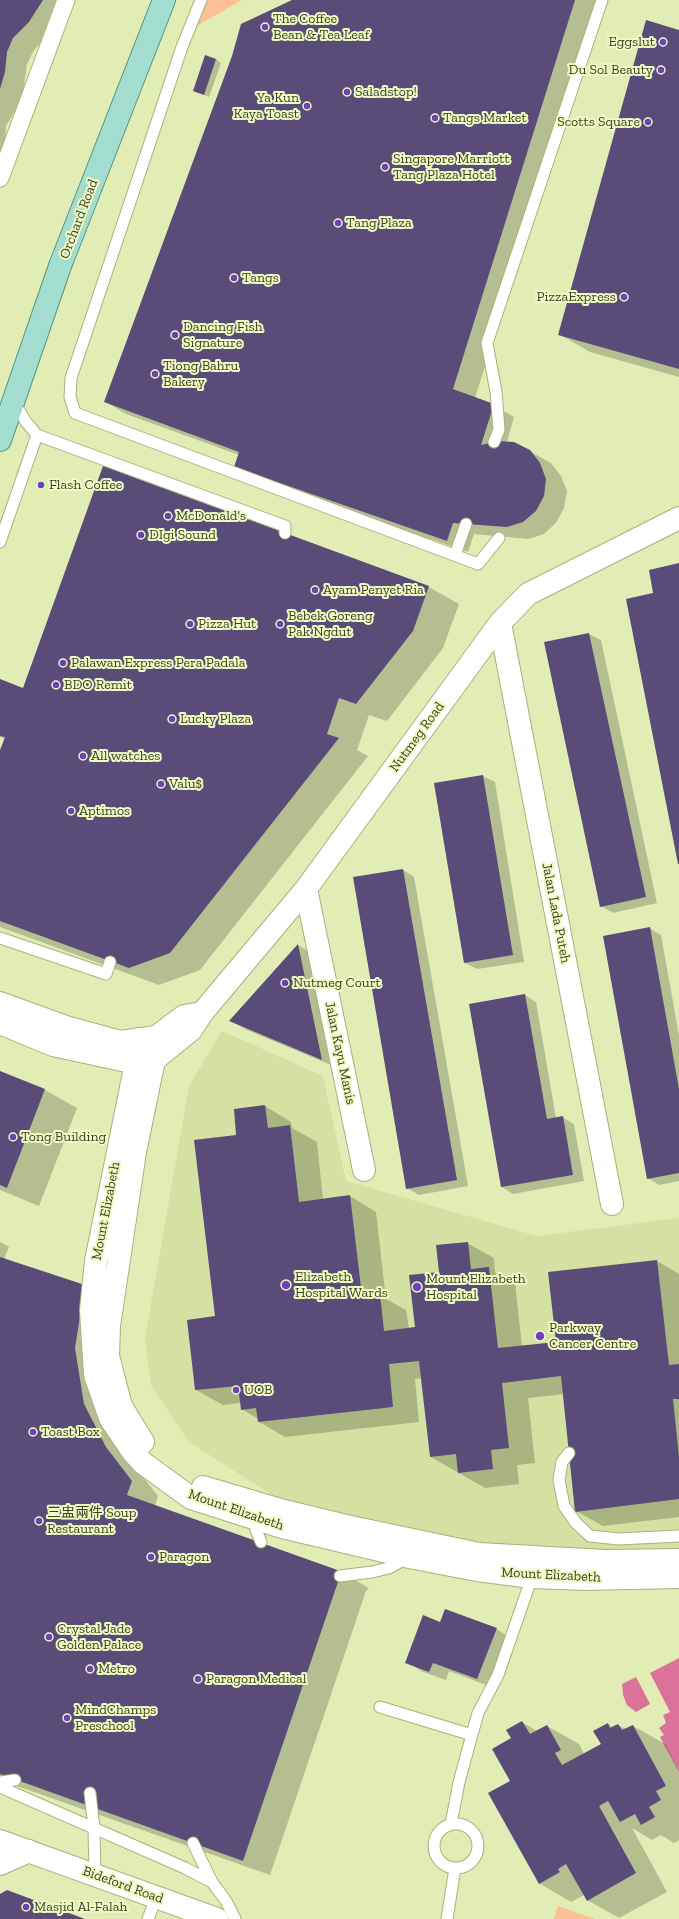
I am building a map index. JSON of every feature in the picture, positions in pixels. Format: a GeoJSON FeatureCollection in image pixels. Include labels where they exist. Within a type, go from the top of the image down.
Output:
{"type":"FeatureCollection","features":[{"type":"Feature","properties":{"kind":"main road","name":"Orchard Road"},"geometry":{"type":"LineString","coordinates":[[0,440],[60,266],[164,0]]}},
{"type":"Feature","properties":{"kind":"street"},"geometry":{"type":"LineString","coordinates":[[0,178],[66,0]]}},
{"type":"Feature","properties":{"kind":"street","name":"Nutmeg Road"},"geometry":{"type":"LineString","coordinates":[[145,1061],[191,1030],[202,1013],[306,889],[500,623],[528,594],[679,518]]}},
{"type":"Feature","properties":{"kind":"street","name":"Jalan Lada Puteh"},"geometry":{"type":"LineString","coordinates":[[500,623],[612,1204]]}},
{"type":"Feature","properties":{"kind":"street","name":"Jalan Kayu Manis"},"geometry":{"type":"LineString","coordinates":[[306,889],[364,1170]]}},
{"type":"Feature","properties":{"kind":"street"},"geometry":{"type":"LineString","coordinates":[[0,1003],[66,1027],[121,1042],[147,1038],[184,1016],[202,1013]]}},
{"type":"Feature","properties":{"kind":"street"},"geometry":{"type":"LineString","coordinates":[[0,1023],[53,1045],[145,1061]]}},
{"type":"Feature","properties":{"kind":"street","name":"Mount Elizabeth"},"geometry":{"type":"LineString","coordinates":[[147,1038],[145,1061],[127,1149],[96,1261],[91,1310],[95,1375],[110,1418],[133,1452],[143,1463],[191,1498],[255,1519],[282,1527],[409,1557],[477,1570],[604,1561],[679,1560]]}},
{"type":"Feature","properties":{"kind":"street","name":"Mount Elizabeth"},"geometry":{"type":"LineString","coordinates":[[127,1149],[109,1326],[108,1356],[121,1406],[142,1441],[151,1452],[178,1476],[196,1484],[284,1511],[586,1579],[679,1577]]}},
{"type":"Feature","properties":{"kind":"street","name":"Bideford Road"},"geometry":{"type":"LineString","coordinates":[[0,1841],[217,1919]]}},
{"type":"Feature","properties":{"kind":"street"},"geometry":{"type":"LineString","coordinates":[[0,1864],[29,1851]]}},
{"type":"Feature","properties":{"kind":"lane"},"geometry":{"type":"LineString","coordinates":[[201,0],[182,47],[71,378],[70,397],[75,413],[478,564],[499,538]]}},
{"type":"Feature","properties":{"kind":"lane"},"geometry":{"type":"LineString","coordinates":[[494,442],[498,430],[496,392],[487,343],[602,0]]}},
{"type":"Feature","properties":{"kind":"lane"},"geometry":{"type":"LineString","coordinates":[[13,402],[37,436],[286,526],[285,533]]}},
{"type":"Feature","properties":{"kind":"lane"},"geometry":{"type":"LineString","coordinates":[[0,542],[37,436]]}},
{"type":"Feature","properties":{"kind":"lane"},"geometry":{"type":"LineString","coordinates":[[455,555],[466,524]]}},
{"type":"Feature","properties":{"kind":"lane"},"geometry":{"type":"LineString","coordinates":[[0,938],[106,974],[110,962]]}},
{"type":"Feature","properties":{"kind":"lane"},"geometry":{"type":"LineString","coordinates":[[569,1453],[562,1462],[559,1480],[564,1506],[576,1524],[590,1536],[619,1539],[679,1536]]}},
{"type":"Feature","properties":{"kind":"lane"},"geometry":{"type":"LineString","coordinates":[[255,1519],[256,1530],[261,1542]]}},
{"type":"Feature","properties":{"kind":"lane"},"geometry":{"type":"LineString","coordinates":[[340,1576],[389,1568],[409,1557]]}},
{"type":"Feature","properties":{"kind":"lane"},"geometry":{"type":"LineString","coordinates":[[451,1824],[459,1782],[478,1713],[498,1675],[535,1567]]}},
{"type":"Feature","properties":{"kind":"lane"},"geometry":{"type":"LineString","coordinates":[[380,1707],[472,1735]]}},
{"type":"Feature","properties":{"kind":"lane"},"geometry":{"type":"LineString","coordinates":[[0,1782],[15,1780]]}},
{"type":"Feature","properties":{"kind":"lane"},"geometry":{"type":"LineString","coordinates":[[0,1787],[185,1868],[212,1882]]}},
{"type":"Feature","properties":{"kind":"lane"},"geometry":{"type":"LineString","coordinates":[[90,1793],[94,1828],[95,1874]]}},
{"type":"Feature","properties":{"kind":"lane"},"geometry":{"type":"LineString","coordinates":[[451,1824],[460,1824],[468,1828],[475,1835],[477,1844],[476,1853],[472,1861],[464,1866],[455,1868],[447,1866],[439,1860],[435,1852],[434,1843],[437,1835],[443,1828],[451,1824]]}},
{"type":"Feature","properties":{"kind":"lane"},"geometry":{"type":"LineString","coordinates":[[193,1843],[212,1882],[226,1901],[236,1919]]}},
{"type":"Feature","properties":{"kind":"lane"},"geometry":{"type":"LineString","coordinates":[[447,1919],[455,1868]]}},
{"type":"Feature","properties":{"kind":"lane"},"geometry":{"type":"LineString","coordinates":[[148,1919],[156,1898]]}},
{"type":"Feature","properties":{"kind":"shaded area"},"geometry":{"type":"Polygon","coordinates":[[[201,0],[242,0],[188,31],[201,0]]]}},
{"type":"Feature","properties":{"kind":"shaded area","name":"Mount Elizabeth Hospital"},"geometry":{"type":"Polygon","coordinates":[[[222,1031],[323,1076],[346,1181],[537,1236],[679,1218],[679,1551],[657,1552],[471,1545],[282,1501],[189,1442],[151,1385],[145,1338],[189,1086],[222,1031]]]}},
{"type":"Feature","properties":{"kind":"shaded area"},"geometry":{"type":"Polygon","coordinates":[[[679,1658],[679,1772],[660,1737],[664,1735],[659,1728],[666,1723],[663,1715],[670,1712],[650,1673],[679,1658]]]}},
{"type":"Feature","properties":{"kind":"shaded area"},"geometry":{"type":"Polygon","coordinates":[[[636,1677],[650,1704],[636,1712],[627,1705],[623,1695],[622,1684],[636,1677]]]}},
{"type":"Feature","properties":{"kind":"shaded area"},"geometry":{"type":"Polygon","coordinates":[[[558,1906],[595,1919],[554,1919],[558,1906]]]}},
{"type":"Feature","properties":{"kind":"building"},"geometry":{"type":"Polygon","coordinates":[[[0,0],[43,0],[29,22],[13,38],[7,52],[5,72],[0,89],[0,0]]]}},
{"type":"Feature","properties":{"kind":"building","name":"Tang Plaza"},"geometry":{"type":"Polygon","coordinates":[[[292,0],[575,0],[453,389],[494,404],[481,445],[498,441],[514,442],[530,450],[540,463],[546,479],[544,496],[536,511],[523,522],[507,527],[453,523],[447,541],[234,467],[239,452],[104,402],[232,56],[241,24],[292,0]]]}},
{"type":"Feature","properties":{"kind":"building","name":"Scotts Square"},"geometry":{"type":"Polygon","coordinates":[[[646,20],[679,30],[679,369],[558,335],[646,20]]]}},
{"type":"Feature","properties":{"kind":"building"},"geometry":{"type":"Polygon","coordinates":[[[205,55],[216,59],[204,95],[193,91],[205,55]]]}},
{"type":"Feature","properties":{"kind":"building","name":"Lucky Plaza"},"geometry":{"type":"Polygon","coordinates":[[[103,466],[429,586],[413,631],[356,704],[339,698],[327,734],[339,738],[170,953],[129,968],[0,921],[0,750],[5,737],[0,736],[0,679],[23,688],[103,466]]]}},
{"type":"Feature","properties":{"kind":"building"},"geometry":{"type":"Polygon","coordinates":[[[679,563],[678,864],[626,599],[653,593],[649,570],[679,563]]]}},
{"type":"Feature","properties":{"kind":"building"},"geometry":{"type":"Polygon","coordinates":[[[589,633],[646,897],[600,907],[544,642],[589,633]]]}},
{"type":"Feature","properties":{"kind":"building"},"geometry":{"type":"Polygon","coordinates":[[[483,775],[513,955],[464,963],[434,783],[483,775]]]}},
{"type":"Feature","properties":{"kind":"building"},"geometry":{"type":"Polygon","coordinates":[[[403,869],[457,1180],[406,1189],[353,877],[403,869]]]}},
{"type":"Feature","properties":{"kind":"building"},"geometry":{"type":"Polygon","coordinates":[[[650,927],[679,1089],[679,1173],[647,1179],[603,936],[650,927]]]}},
{"type":"Feature","properties":{"kind":"building","name":"Nutmeg Court"},"geometry":{"type":"Polygon","coordinates":[[[298,944],[322,1060],[229,1021],[298,944]]]}},
{"type":"Feature","properties":{"kind":"building"},"geometry":{"type":"Polygon","coordinates":[[[525,994],[547,1119],[563,1116],[573,1175],[501,1187],[469,1004],[525,994]]]}},
{"type":"Feature","properties":{"kind":"building","name":"Tong Building"},"geometry":{"type":"Polygon","coordinates":[[[0,1071],[45,1089],[7,1188],[0,1185],[0,1071]]]}},
{"type":"Feature","properties":{"kind":"building","name":"Elizabeth Hospital Wards"},"geometry":{"type":"Polygon","coordinates":[[[265,1105],[268,1128],[290,1125],[299,1202],[350,1195],[362,1296],[380,1294],[384,1331],[415,1327],[409,1275],[439,1272],[436,1245],[468,1242],[471,1269],[489,1267],[498,1348],[556,1342],[548,1272],[657,1260],[669,1365],[679,1364],[679,1399],[673,1399],[679,1457],[679,1499],[575,1512],[561,1376],[502,1383],[509,1448],[491,1450],[493,1469],[458,1473],[456,1454],[430,1457],[419,1361],[389,1364],[393,1407],[258,1422],[256,1408],[241,1410],[238,1386],[195,1390],[187,1320],[215,1316],[194,1140],[236,1135],[234,1109],[265,1105]]]}},
{"type":"Feature","properties":{"kind":"building","name":"Paragon"},"geometry":{"type":"Polygon","coordinates":[[[0,1257],[85,1285],[75,1348],[84,1404],[106,1447],[132,1481],[127,1495],[343,1572],[340,1576],[243,1861],[0,1774],[0,1257]]]}},
{"type":"Feature","properties":{"kind":"building"},"geometry":{"type":"Polygon","coordinates":[[[445,1609],[497,1628],[477,1679],[433,1663],[429,1672],[405,1663],[423,1615],[440,1622],[445,1609]]]}},
{"type":"Feature","properties":{"kind":"building"},"geometry":{"type":"Polygon","coordinates":[[[522,1721],[530,1734],[547,1725],[561,1750],[555,1753],[562,1765],[601,1744],[593,1731],[608,1723],[610,1728],[618,1724],[622,1730],[633,1725],[666,1786],[656,1791],[661,1800],[649,1807],[655,1817],[641,1825],[635,1814],[620,1822],[608,1801],[599,1806],[636,1873],[587,1901],[566,1864],[558,1869],[560,1872],[539,1884],[488,1793],[510,1781],[492,1749],[511,1738],[506,1730],[522,1721]]]}},
{"type":"Feature","properties":{"kind":"building","name":"Masjid Al-Falah"},"geometry":{"type":"Polygon","coordinates":[[[7,1890],[85,1919],[0,1919],[0,1894],[7,1890]]]}},
{"type":"Feature","properties":{"kind":"place","name":"The Coffee Bean & Tea Leaf"},"geometry":{"type":"Point","coordinates":[265,27]}},
{"type":"Feature","properties":{"kind":"place","name":"Eggslut"},"geometry":{"type":"Point","coordinates":[663,42]}},
{"type":"Feature","properties":{"kind":"place","name":"Du Sol Beauty"},"geometry":{"type":"Point","coordinates":[661,70]}},
{"type":"Feature","properties":{"kind":"place","name":"Saladstop!"},"geometry":{"type":"Point","coordinates":[347,92]}},
{"type":"Feature","properties":{"kind":"place","name":"Ya Kun Kaya Toast"},"geometry":{"type":"Point","coordinates":[307,106]}},
{"type":"Feature","properties":{"kind":"place","name":"Tangs Market"},"geometry":{"type":"Point","coordinates":[435,118]}},
{"type":"Feature","properties":{"kind":"place","name":"Scotts Square"},"geometry":{"type":"Point","coordinates":[648,122]}},
{"type":"Feature","properties":{"kind":"place","name":"Singapore Marriott Tang Plaza Hotel"},"geometry":{"type":"Point","coordinates":[385,167]}},
{"type":"Feature","properties":{"kind":"place","name":"Tang Plaza"},"geometry":{"type":"Point","coordinates":[338,223]}},
{"type":"Feature","properties":{"kind":"place","name":"Tangs"},"geometry":{"type":"Point","coordinates":[234,278]}},
{"type":"Feature","properties":{"kind":"place","name":"PizzaExpress"},"geometry":{"type":"Point","coordinates":[624,297]}},
{"type":"Feature","properties":{"kind":"place","name":"Dancing Fish Signature"},"geometry":{"type":"Point","coordinates":[175,335]}},
{"type":"Feature","properties":{"kind":"place","name":"Tiong Bahru Bakery"},"geometry":{"type":"Point","coordinates":[155,374]}},
{"type":"Feature","properties":{"kind":"place","name":"Flash Coffee"},"geometry":{"type":"Point","coordinates":[41,485]}},
{"type":"Feature","properties":{"kind":"place","name":"McDonald's"},"geometry":{"type":"Point","coordinates":[168,516]}},
{"type":"Feature","properties":{"kind":"place","name":"DIgi Sound"},"geometry":{"type":"Point","coordinates":[141,535]}},
{"type":"Feature","properties":{"kind":"place","name":"Ayam Penyet Ria"},"geometry":{"type":"Point","coordinates":[315,590]}},
{"type":"Feature","properties":{"kind":"place","name":"Pizza Hut"},"geometry":{"type":"Point","coordinates":[190,624]}},
{"type":"Feature","properties":{"kind":"place","name":"Bebek Goreng Pak Ngdut"},"geometry":{"type":"Point","coordinates":[280,624]}},
{"type":"Feature","properties":{"kind":"place","name":"Palawan Express Pera Padala"},"geometry":{"type":"Point","coordinates":[63,663]}},
{"type":"Feature","properties":{"kind":"place","name":"BDO Remit"},"geometry":{"type":"Point","coordinates":[56,685]}},
{"type":"Feature","properties":{"kind":"place","name":"Lucky Plaza"},"geometry":{"type":"Point","coordinates":[172,719]}},
{"type":"Feature","properties":{"kind":"place","name":"All watches"},"geometry":{"type":"Point","coordinates":[83,756]}},
{"type":"Feature","properties":{"kind":"place","name":"Valu$"},"geometry":{"type":"Point","coordinates":[161,784]}},
{"type":"Feature","properties":{"kind":"place","name":"Aptimos"},"geometry":{"type":"Point","coordinates":[71,811]}},
{"type":"Feature","properties":{"kind":"place","name":"Nutmeg Court"},"geometry":{"type":"Point","coordinates":[285,983]}},
{"type":"Feature","properties":{"kind":"place","name":"Tong Building"},"geometry":{"type":"Point","coordinates":[13,1137]}},
{"type":"Feature","properties":{"kind":"place","name":"Elizabeth Hospital Wards"},"geometry":{"type":"Point","coordinates":[286,1285]}},
{"type":"Feature","properties":{"kind":"place","name":"Mount Elizabeth Hospital"},"geometry":{"type":"Point","coordinates":[417,1287]}},
{"type":"Feature","properties":{"kind":"place","name":"Parkway Cancer Centre"},"geometry":{"type":"Point","coordinates":[540,1336]}},
{"type":"Feature","properties":{"kind":"place","name":"UOB"},"geometry":{"type":"Point","coordinates":[236,1390]}},
{"type":"Feature","properties":{"kind":"place","name":"Toast Box"},"geometry":{"type":"Point","coordinates":[33,1432]}},
{"type":"Feature","properties":{"kind":"place","name":"三盅兩件 Soup Restaurant"},"geometry":{"type":"Point","coordinates":[39,1521]}},
{"type":"Feature","properties":{"kind":"place","name":"Paragon"},"geometry":{"type":"Point","coordinates":[151,1557]}},
{"type":"Feature","properties":{"kind":"place","name":"Crystal Jade Golden Palace"},"geometry":{"type":"Point","coordinates":[49,1637]}},
{"type":"Feature","properties":{"kind":"place","name":"Metro"},"geometry":{"type":"Point","coordinates":[90,1669]}},
{"type":"Feature","properties":{"kind":"place","name":"Paragon Medical"},"geometry":{"type":"Point","coordinates":[198,1679]}},
{"type":"Feature","properties":{"kind":"place","name":"MindChamps Preschool"},"geometry":{"type":"Point","coordinates":[67,1718]}},
{"type":"Feature","properties":{"kind":"place","name":"Masjid Al-Falah"},"geometry":{"type":"Point","coordinates":[26,1907]}}]}
